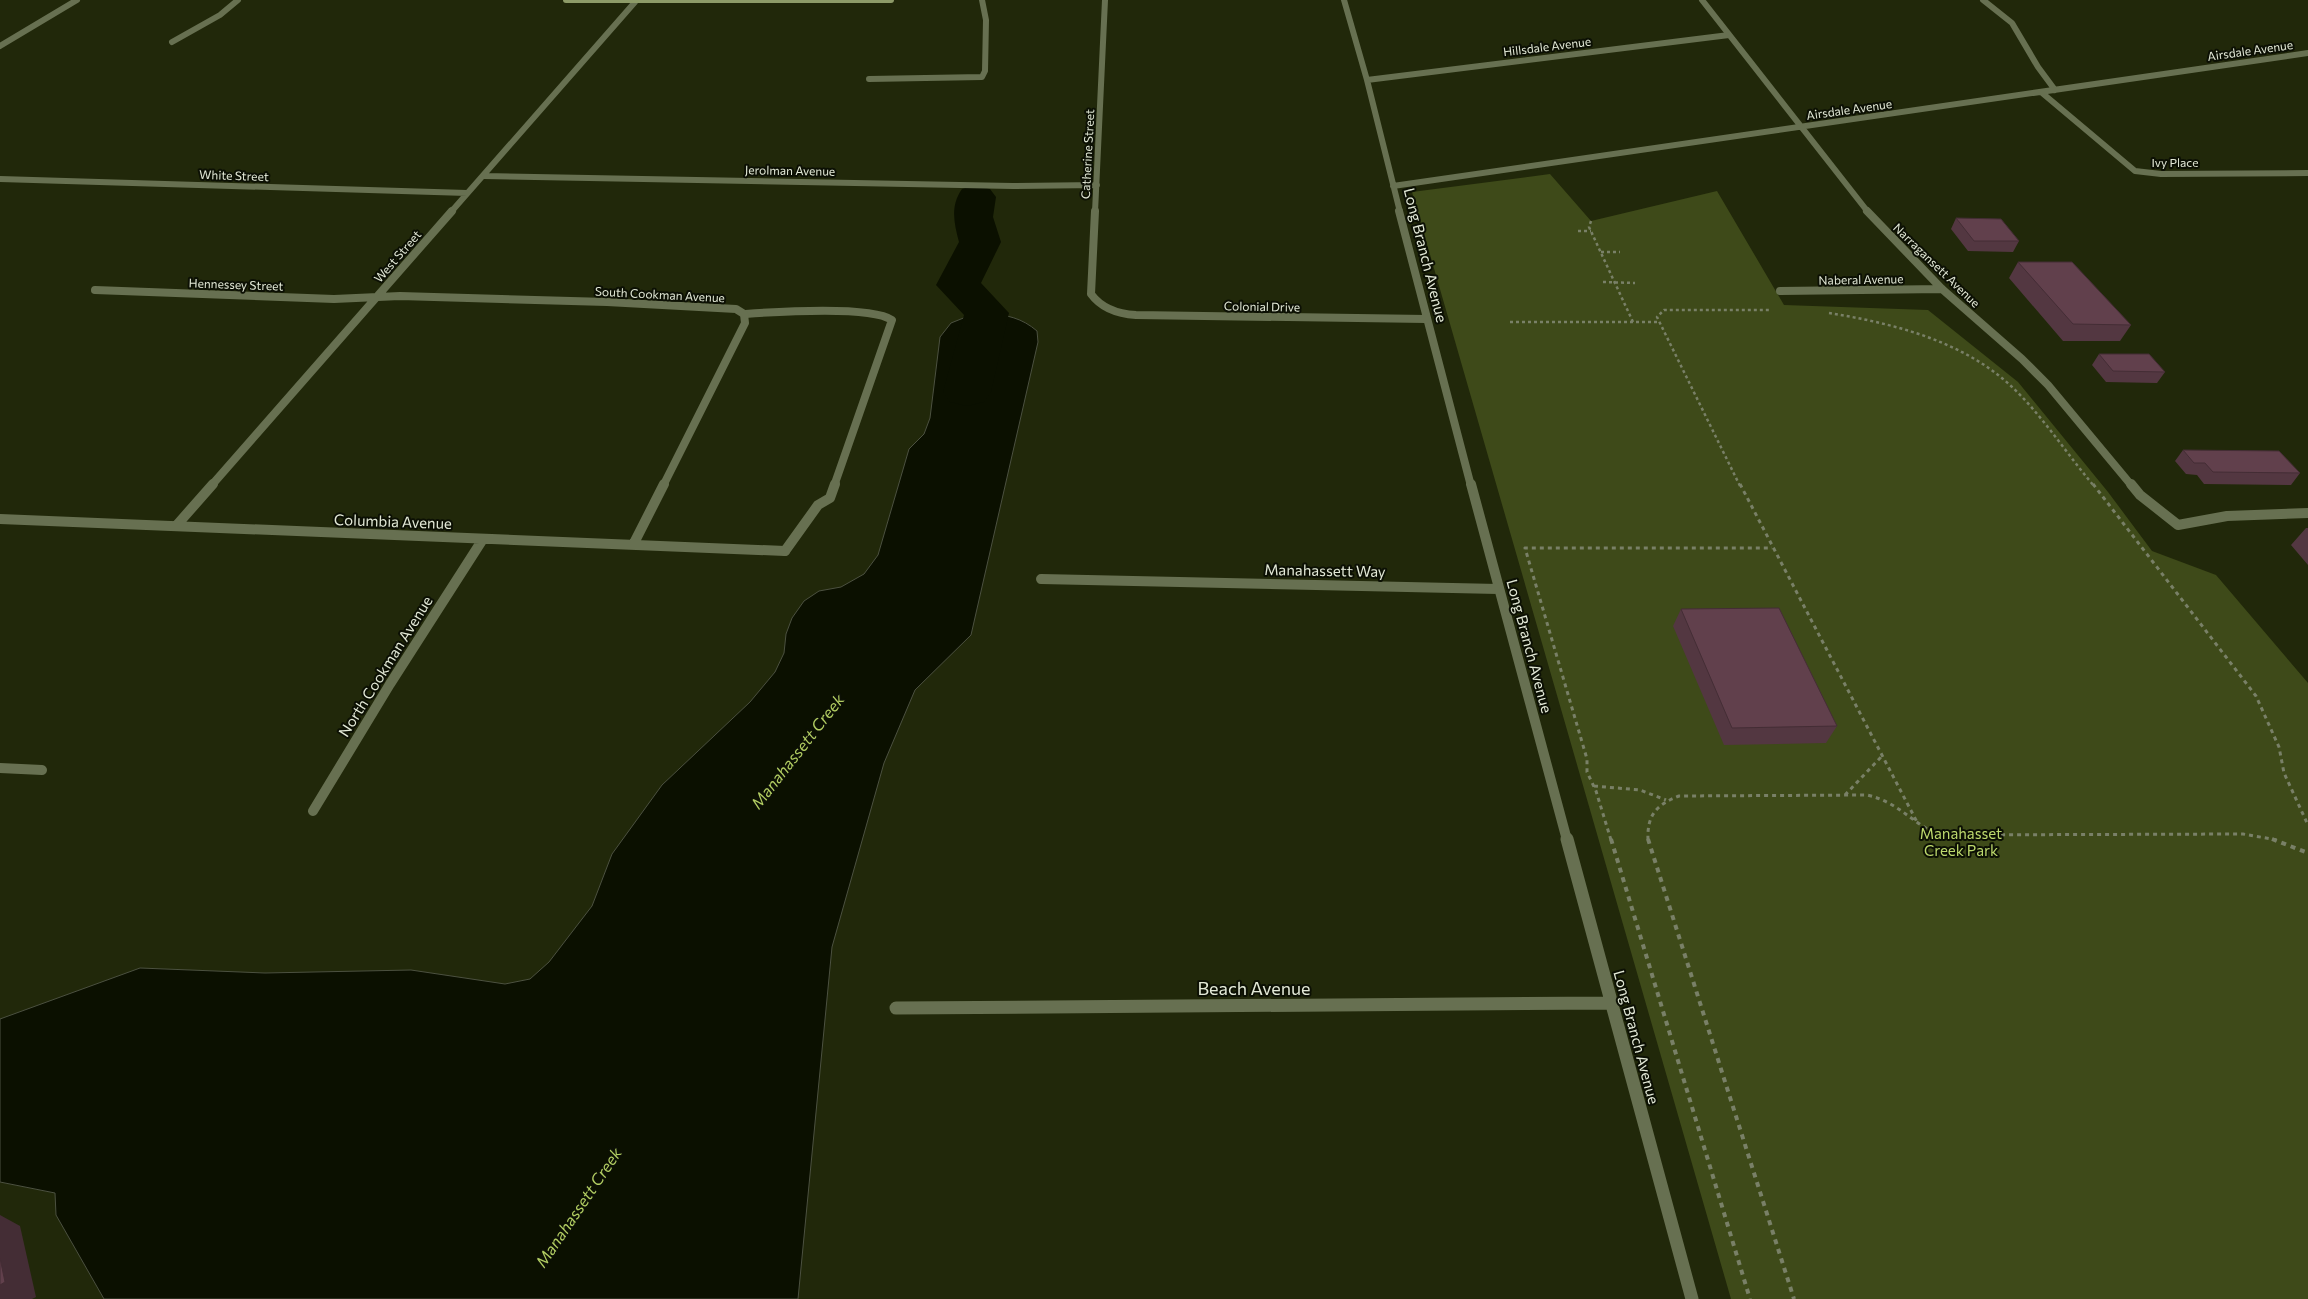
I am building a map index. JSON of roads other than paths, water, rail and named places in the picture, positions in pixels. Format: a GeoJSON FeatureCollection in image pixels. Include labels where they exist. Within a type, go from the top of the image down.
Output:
{"type":"FeatureCollection","features":[{"type":"Feature","properties":{"kind":"main road"},"geometry":{"type":"LineString","coordinates":[[566,0],[635,2],[891,0]]}},
{"type":"Feature","properties":{"kind":"street"},"geometry":{"type":"LineString","coordinates":[[0,46],[77,0]]}},
{"type":"Feature","properties":{"kind":"street"},"geometry":{"type":"LineString","coordinates":[[172,42],[220,14],[238,0]]}},
{"type":"Feature","properties":{"kind":"street"},"geometry":{"type":"LineString","coordinates":[[869,79],[982,77],[985,71],[986,20],[982,0]]}},
{"type":"Feature","properties":{"kind":"street","name":"Catherine Street"},"geometry":{"type":"LineString","coordinates":[[1100,306],[1091,294],[1105,0]]}},
{"type":"Feature","properties":{"kind":"street","name":"Long Branch Avenue"},"geometry":{"type":"LineString","coordinates":[[1344,0],[1367,80],[1426,319],[1498,589],[1692,1299]]}},
{"type":"Feature","properties":{"kind":"street","name":"Narragansett Avenue"},"geometry":{"type":"LineString","coordinates":[[1702,0],[1865,208],[1942,289],[2022,359],[2048,385],[2140,495],[2178,525],[2227,516],[2308,513]]}},
{"type":"Feature","properties":{"kind":"street"},"geometry":{"type":"LineString","coordinates":[[1983,0],[1990,0]]}},
{"type":"Feature","properties":{"kind":"street"},"geometry":{"type":"LineString","coordinates":[[1983,0],[2012,23],[2038,67],[2055,90]]}},
{"type":"Feature","properties":{"kind":"street","name":"West Street"},"geometry":{"type":"LineString","coordinates":[[176,526],[635,2]]}},
{"type":"Feature","properties":{"kind":"street","name":"Hillsdale Avenue"},"geometry":{"type":"LineString","coordinates":[[1367,80],[1730,35]]}},
{"type":"Feature","properties":{"kind":"street","name":"Airsdale Avenue"},"geometry":{"type":"LineString","coordinates":[[1393,186],[2308,53]]}},
{"type":"Feature","properties":{"kind":"street","name":"Ivy Place"},"geometry":{"type":"LineString","coordinates":[[2041,92],[2135,171],[2161,174],[2308,172]]}},
{"type":"Feature","properties":{"kind":"street","name":"Jerolman Avenue"},"geometry":{"type":"LineString","coordinates":[[484,176],[994,186],[1097,185]]}},
{"type":"Feature","properties":{"kind":"street","name":"White Street"},"geometry":{"type":"LineString","coordinates":[[0,179],[468,193]]}},
{"type":"Feature","properties":{"kind":"street","name":"Naberal Avenue"},"geometry":{"type":"LineString","coordinates":[[1780,291],[1942,289]]}},
{"type":"Feature","properties":{"kind":"street","name":"Hennessey Street"},"geometry":{"type":"LineString","coordinates":[[95,290],[334,299],[376,297]]}},
{"type":"Feature","properties":{"kind":"street","name":"South Cookman Avenue"},"geometry":{"type":"LineString","coordinates":[[376,297],[410,296],[716,307],[736,309],[744,314],[745,322],[633,545]]}},
{"type":"Feature","properties":{"kind":"street","name":"Colonial Drive"},"geometry":{"type":"LineString","coordinates":[[1100,306],[1115,312],[1136,315],[1426,319]]}},
{"type":"Feature","properties":{"kind":"street","name":"Columbia Avenue"},"geometry":{"type":"LineString","coordinates":[[0,519],[785,551],[818,505],[830,498],[892,320],[886,316],[874,313],[787,311],[744,314]]}},
{"type":"Feature","properties":{"kind":"street","name":"North Cookman Avenue"},"geometry":{"type":"LineString","coordinates":[[313,811],[390,684],[483,539]]}},
{"type":"Feature","properties":{"kind":"street","name":"Manahassett Way"},"geometry":{"type":"LineString","coordinates":[[1042,580],[1498,589]]}},
{"type":"Feature","properties":{"kind":"street"},"geometry":{"type":"LineString","coordinates":[[0,768],[42,770]]}},
{"type":"Feature","properties":{"kind":"street","name":"Beach Avenue"},"geometry":{"type":"LineString","coordinates":[[896,1008],[1612,1003]]}},
{"type":"Feature","properties":{"kind":"water"},"geometry":{"type":"Polygon","coordinates":[[[987,313],[1008,316],[1026,323],[1037,331],[1038,342],[971,635],[915,690],[884,763],[832,947],[798,1299],[104,1299],[56,1215],[55,1193],[0,1182],[0,1019],[140,968],[265,973],[411,970],[505,984],[530,979],[549,962],[592,906],[612,854],[662,785],[750,702],[775,672],[784,653],[786,634],[792,618],[804,601],[819,591],[841,587],[864,574],[878,555],[909,449],[924,434],[930,418],[940,337],[951,323],[966,317],[987,313]]]}},
{"type":"Feature","properties":{"kind":"waterway","name":"Manahassett Creek"},"geometry":{"type":"LineString","coordinates":[[967,392],[987,313],[958,285],[980,242],[973,217],[976,197]]}},
{"type":"Feature","properties":{"kind":"park label","name":"Manahasset Creek Park"},"geometry":{"type":"Point","coordinates":[1961,842]}}]}
